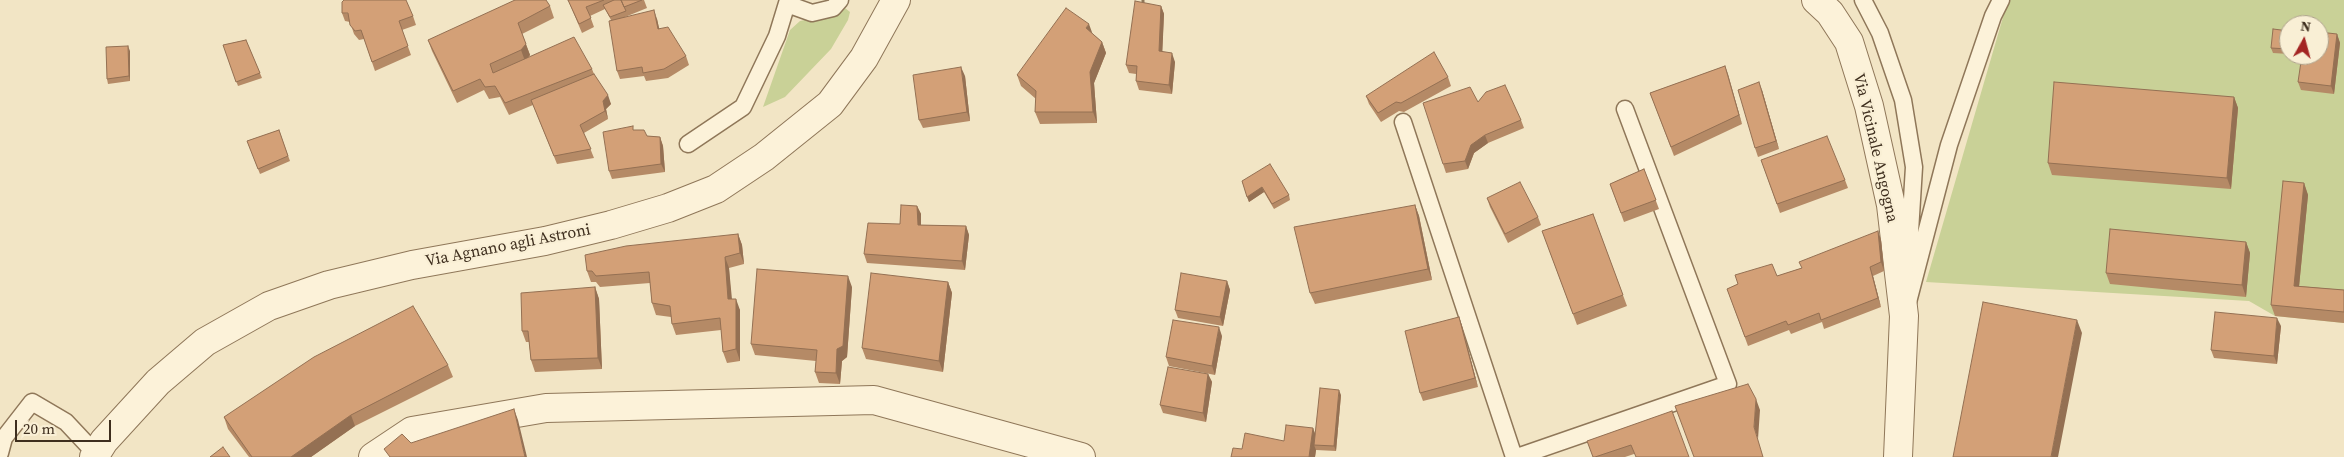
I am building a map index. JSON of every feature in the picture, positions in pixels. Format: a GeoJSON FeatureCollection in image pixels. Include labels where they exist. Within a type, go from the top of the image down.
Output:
{"type":"FeatureCollection","features":[{"type":"Feature","properties":{"kind":"street","name":"Via Agnano agli Astroni"},"geometry":{"type":"LineString","coordinates":[[95,455],[104,441],[158,382],[206,342],[268,306],[329,285],[412,265],[546,241],[668,208],[716,189],[764,157],[830,104],[864,58],[896,0]]}},
{"type":"Feature","properties":{"kind":"street","name":"Via Vicinale Angogna"},"geometry":{"type":"LineString","coordinates":[[1816,0],[1830,12],[1848,42],[1869,106],[1891,205],[1904,316],[1898,457]]}},
{"type":"Feature","properties":{"kind":"street"},"geometry":{"type":"LineString","coordinates":[[373,457],[412,430],[546,408],[874,400],[1081,457]]}},
{"type":"Feature","properties":{"kind":"lane"},"geometry":{"type":"LineString","coordinates":[[688,144],[743,107],[777,36],[788,2],[812,13],[833,8],[840,0]]}},
{"type":"Feature","properties":{"kind":"lane"},"geometry":{"type":"LineString","coordinates":[[1863,0],[1880,33],[1903,100],[1914,168],[1904,316]]}},
{"type":"Feature","properties":{"kind":"lane"},"geometry":{"type":"LineString","coordinates":[[1904,316],[1950,145],[1994,8],[2001,0]]}},
{"type":"Feature","properties":{"kind":"lane"},"geometry":{"type":"LineString","coordinates":[[1402,122],[1515,457],[1728,384],[1625,109]]}},
{"type":"Feature","properties":{"kind":"lane"},"geometry":{"type":"LineString","coordinates":[[0,453],[4,438],[32,402],[66,422],[95,455]]}},
{"type":"Feature","properties":{"kind":"green space"},"geometry":{"type":"Polygon","coordinates":[[[2008,0],[2344,0],[2344,323],[2275,316],[2249,301],[1926,282],[2008,0]]]}},
{"type":"Feature","properties":{"kind":"green space"},"geometry":{"type":"Polygon","coordinates":[[[845,8],[850,12],[848,20],[831,49],[785,97],[763,107],[790,30],[800,21],[828,15],[845,8]]]}},
{"type":"Feature","properties":{"kind":"building"},"geometry":{"type":"Polygon","coordinates":[[[344,0],[406,0],[413,16],[399,21],[408,46],[372,62],[361,30],[355,31],[350,25],[348,13],[342,13],[342,2],[344,0]]]}},
{"type":"Feature","properties":{"kind":"building"},"geometry":{"type":"Polygon","coordinates":[[[515,0],[546,0],[550,6],[518,23],[526,44],[521,50],[490,64],[493,73],[574,37],[592,69],[505,103],[495,86],[485,87],[480,79],[453,91],[428,40],[515,0]]]}},
{"type":"Feature","properties":{"kind":"building"},"geometry":{"type":"Polygon","coordinates":[[[568,0],[604,0],[586,7],[591,18],[579,24],[568,0]]]}},
{"type":"Feature","properties":{"kind":"building"},"geometry":{"type":"Polygon","coordinates":[[[614,0],[621,0],[626,11],[610,17],[603,5],[614,0]]]}},
{"type":"Feature","properties":{"kind":"building"},"geometry":{"type":"Polygon","coordinates":[[[621,0],[642,0],[624,7],[621,0]]]}},
{"type":"Feature","properties":{"kind":"building"},"geometry":{"type":"Polygon","coordinates":[[[1135,1],[1161,6],[1159,51],[1172,53],[1169,85],[1136,81],[1137,66],[1126,65],[1135,1]]]}},
{"type":"Feature","properties":{"kind":"building"},"geometry":{"type":"Polygon","coordinates":[[[1066,8],[1089,24],[1086,28],[1102,42],[1090,72],[1093,112],[1035,112],[1036,91],[1017,75],[1066,8]]]}},
{"type":"Feature","properties":{"kind":"building"},"geometry":{"type":"Polygon","coordinates":[[[654,10],[658,29],[668,27],[686,56],[664,69],[643,73],[642,67],[617,71],[609,21],[654,10]]]}},
{"type":"Feature","properties":{"kind":"building"},"geometry":{"type":"Polygon","coordinates":[[[2273,29],[2279,30],[2279,48],[2271,48],[2273,29]]]}},
{"type":"Feature","properties":{"kind":"building"},"geometry":{"type":"Polygon","coordinates":[[[2329,33],[2337,34],[2331,86],[2298,82],[2301,65],[2329,65],[2329,33]]]}},
{"type":"Feature","properties":{"kind":"building"},"geometry":{"type":"Polygon","coordinates":[[[246,40],[260,73],[236,82],[223,45],[246,40]]]}},
{"type":"Feature","properties":{"kind":"building"},"geometry":{"type":"Polygon","coordinates":[[[128,46],[129,76],[107,79],[106,47],[128,46]]]}},
{"type":"Feature","properties":{"kind":"building"},"geometry":{"type":"Polygon","coordinates":[[[1434,52],[1448,77],[1401,103],[1396,102],[1378,113],[1366,96],[1434,52]]]}},
{"type":"Feature","properties":{"kind":"building"},"geometry":{"type":"Polygon","coordinates":[[[1725,66],[1739,115],[1671,147],[1650,93],[1725,66]]]}},
{"type":"Feature","properties":{"kind":"building"},"geometry":{"type":"Polygon","coordinates":[[[961,67],[967,112],[919,120],[913,75],[961,67]]]}},
{"type":"Feature","properties":{"kind":"building"},"geometry":{"type":"Polygon","coordinates":[[[594,74],[608,95],[603,101],[605,111],[580,125],[591,149],[554,156],[531,100],[594,74]]]}},
{"type":"Feature","properties":{"kind":"building"},"geometry":{"type":"Polygon","coordinates":[[[1759,82],[1776,141],[1755,148],[1738,90],[1759,82]]]}},
{"type":"Feature","properties":{"kind":"building"},"geometry":{"type":"Polygon","coordinates":[[[2054,82],[2234,97],[2227,178],[2048,163],[2054,82]]]}},
{"type":"Feature","properties":{"kind":"building"},"geometry":{"type":"Polygon","coordinates":[[[1505,85],[1521,120],[1485,135],[1471,145],[1465,161],[1443,164],[1423,103],[1470,87],[1478,102],[1486,92],[1505,85]]]}},
{"type":"Feature","properties":{"kind":"building"},"geometry":{"type":"Polygon","coordinates":[[[633,126],[633,130],[644,130],[647,136],[660,137],[661,164],[609,171],[603,132],[633,126]]]}},
{"type":"Feature","properties":{"kind":"building"},"geometry":{"type":"Polygon","coordinates":[[[279,130],[288,156],[258,169],[247,141],[279,130]]]}},
{"type":"Feature","properties":{"kind":"building"},"geometry":{"type":"Polygon","coordinates":[[[1827,136],[1845,180],[1777,204],[1761,160],[1827,136]]]}},
{"type":"Feature","properties":{"kind":"building"},"geometry":{"type":"Polygon","coordinates":[[[1270,164],[1289,195],[1272,204],[1262,187],[1247,197],[1242,181],[1270,164]]]}},
{"type":"Feature","properties":{"kind":"building"},"geometry":{"type":"Polygon","coordinates":[[[1644,169],[1656,200],[1621,213],[1610,184],[1644,169]]]}},
{"type":"Feature","properties":{"kind":"building"},"geometry":{"type":"Polygon","coordinates":[[[2283,181],[2304,183],[2294,286],[2344,290],[2344,312],[2271,305],[2283,181]]]}},
{"type":"Feature","properties":{"kind":"building"},"geometry":{"type":"Polygon","coordinates":[[[1520,182],[1538,217],[1505,234],[1487,198],[1520,182]]]}},
{"type":"Feature","properties":{"kind":"building"},"geometry":{"type":"Polygon","coordinates":[[[901,205],[917,206],[918,225],[966,226],[962,261],[864,254],[868,223],[900,224],[901,205]]]}},
{"type":"Feature","properties":{"kind":"building"},"geometry":{"type":"Polygon","coordinates":[[[1415,205],[1428,269],[1310,293],[1294,227],[1415,205]]]}},
{"type":"Feature","properties":{"kind":"building"},"geometry":{"type":"Polygon","coordinates":[[[1593,214],[1623,295],[1573,314],[1542,231],[1593,214]]]}},
{"type":"Feature","properties":{"kind":"building"},"geometry":{"type":"Polygon","coordinates":[[[2110,229],[2246,242],[2242,285],[2106,273],[2110,229]]]}},
{"type":"Feature","properties":{"kind":"building"},"geometry":{"type":"Polygon","coordinates":[[[1878,231],[1881,262],[1870,267],[1878,298],[1821,320],[1819,313],[1788,325],[1786,321],[1745,337],[1727,289],[1738,284],[1735,275],[1772,264],[1777,276],[1802,268],[1799,262],[1878,231]]]}},
{"type":"Feature","properties":{"kind":"building"},"geometry":{"type":"Polygon","coordinates":[[[738,234],[740,253],[725,257],[728,299],[736,299],[736,349],[723,352],[720,318],[672,324],[670,306],[652,303],[649,272],[596,276],[592,271],[587,271],[585,255],[626,246],[738,234]]]}},
{"type":"Feature","properties":{"kind":"building"},"geometry":{"type":"Polygon","coordinates":[[[757,269],[848,276],[843,346],[837,349],[836,373],[815,372],[817,350],[751,344],[757,269]]]}},
{"type":"Feature","properties":{"kind":"building"},"geometry":{"type":"Polygon","coordinates":[[[871,273],[948,282],[939,361],[862,348],[871,273]]]}},
{"type":"Feature","properties":{"kind":"building"},"geometry":{"type":"Polygon","coordinates":[[[1181,273],[1227,281],[1220,317],[1175,310],[1181,273]]]}},
{"type":"Feature","properties":{"kind":"building"},"geometry":{"type":"Polygon","coordinates":[[[595,287],[598,358],[531,360],[528,331],[522,331],[521,293],[595,287]]]}},
{"type":"Feature","properties":{"kind":"building"},"geometry":{"type":"Polygon","coordinates":[[[1983,302],[2077,320],[2051,457],[1953,457],[1983,302]]]}},
{"type":"Feature","properties":{"kind":"building"},"geometry":{"type":"Polygon","coordinates":[[[413,306],[448,365],[351,415],[291,457],[252,457],[224,417],[314,357],[413,306]]]}},
{"type":"Feature","properties":{"kind":"building"},"geometry":{"type":"Polygon","coordinates":[[[2215,312],[2277,318],[2274,356],[2211,350],[2215,312]]]}},
{"type":"Feature","properties":{"kind":"building"},"geometry":{"type":"Polygon","coordinates":[[[1459,317],[1475,378],[1420,393],[1405,331],[1459,317]]]}},
{"type":"Feature","properties":{"kind":"building"},"geometry":{"type":"Polygon","coordinates":[[[1173,320],[1219,327],[1212,366],[1166,357],[1173,320]]]}},
{"type":"Feature","properties":{"kind":"building"},"geometry":{"type":"Polygon","coordinates":[[[1168,367],[1208,374],[1203,413],[1160,405],[1168,367]]]}},
{"type":"Feature","properties":{"kind":"building"},"geometry":{"type":"Polygon","coordinates":[[[1748,384],[1756,399],[1754,427],[1763,457],[1694,457],[1675,406],[1748,384]]]}},
{"type":"Feature","properties":{"kind":"building"},"geometry":{"type":"Polygon","coordinates":[[[1320,388],[1339,390],[1334,446],[1314,445],[1320,388]]]}},
{"type":"Feature","properties":{"kind":"building"},"geometry":{"type":"Polygon","coordinates":[[[514,409],[525,457],[390,457],[384,449],[402,434],[411,443],[514,409]]]}},
{"type":"Feature","properties":{"kind":"building"},"geometry":{"type":"Polygon","coordinates":[[[1672,411],[1689,457],[1636,457],[1631,445],[1593,457],[1587,441],[1672,411]]]}},
{"type":"Feature","properties":{"kind":"building"},"geometry":{"type":"Polygon","coordinates":[[[1286,425],[1313,428],[1309,457],[1231,457],[1233,448],[1242,449],[1245,433],[1284,441],[1286,425]]]}},
{"type":"Feature","properties":{"kind":"building"},"geometry":{"type":"Polygon","coordinates":[[[223,447],[230,457],[210,457],[223,447]]]}}]}
